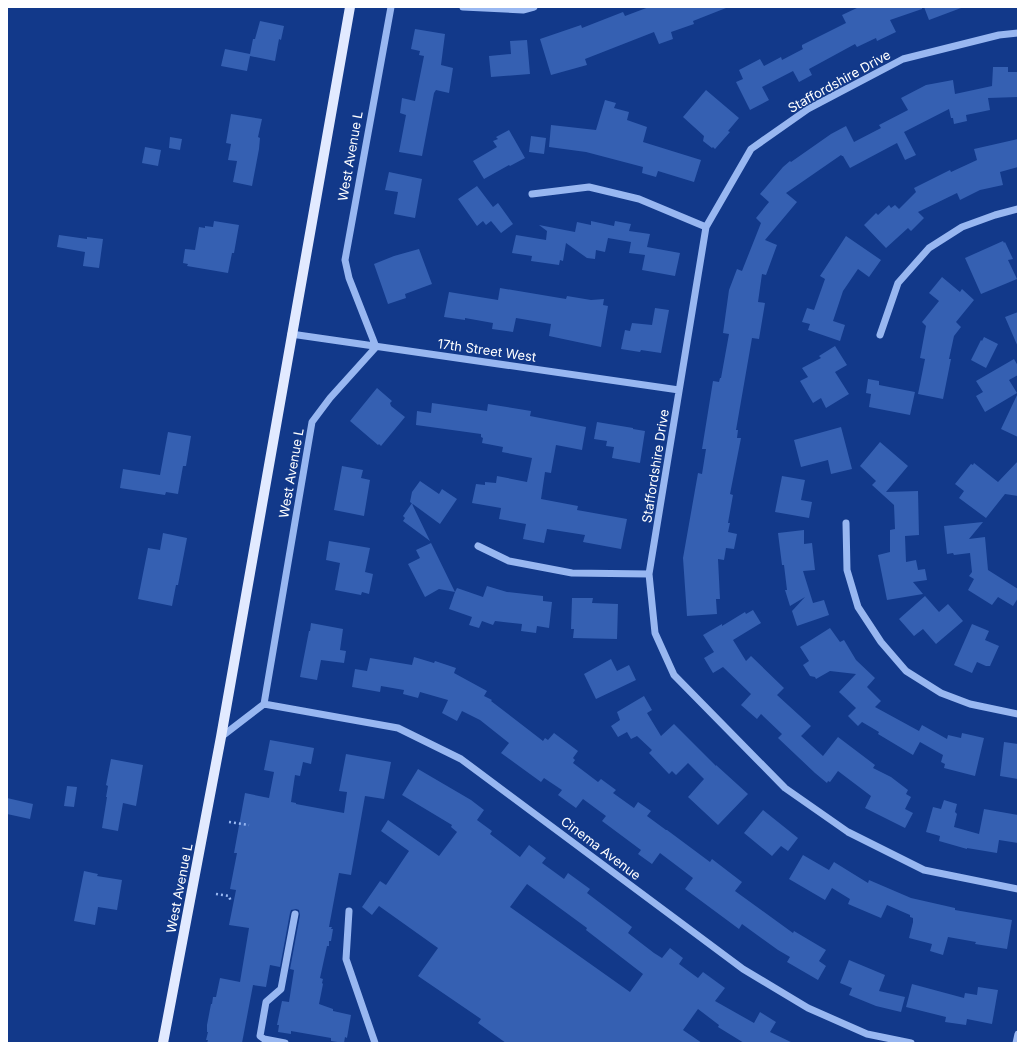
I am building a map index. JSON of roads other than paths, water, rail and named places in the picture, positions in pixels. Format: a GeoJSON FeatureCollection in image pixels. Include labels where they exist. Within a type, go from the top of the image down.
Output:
{"type":"FeatureCollection","features":[{"type":"Feature","properties":{"kind":"main road","name":"West Avenue L"},"geometry":{"type":"LineString","coordinates":[[163,1043],[221,737],[350,7]]}},
{"type":"Feature","properties":{"kind":"street","name":"West Avenue L"},"geometry":{"type":"LineString","coordinates":[[264,704],[312,422],[330,398],[376,347],[349,278],[345,260],[391,7]]}},
{"type":"Feature","properties":{"kind":"street"},"geometry":{"type":"LineString","coordinates":[[463,7],[523,10],[534,7]]}},
{"type":"Feature","properties":{"kind":"street","name":"Staffordshire Drive"},"geometry":{"type":"LineString","coordinates":[[1018,34],[999,35],[902,59],[808,109],[750,149],[706,227],[649,574],[655,633],[674,675],[784,788],[848,832],[924,870],[1018,889]]}},
{"type":"Feature","properties":{"kind":"street"},"geometry":{"type":"LineString","coordinates":[[532,194],[589,187],[639,199],[706,227]]}},
{"type":"Feature","properties":{"kind":"street"},"geometry":{"type":"LineString","coordinates":[[880,335],[898,283],[929,248],[962,227],[995,215],[1018,209]]}},
{"type":"Feature","properties":{"kind":"street","name":"17th Street West"},"geometry":{"type":"LineString","coordinates":[[291,334],[679,390]]}},
{"type":"Feature","properties":{"kind":"street"},"geometry":{"type":"LineString","coordinates":[[846,523],[847,570],[858,607],[881,642],[906,670],[941,693],[970,704],[1018,714]]}},
{"type":"Feature","properties":{"kind":"street"},"geometry":{"type":"LineString","coordinates":[[478,546],[509,561],[572,573],[649,574]]}},
{"type":"Feature","properties":{"kind":"street"},"geometry":{"type":"LineString","coordinates":[[221,737],[264,704]]}},
{"type":"Feature","properties":{"kind":"street","name":"Cinema Avenue"},"geometry":{"type":"LineString","coordinates":[[264,704],[398,728],[461,759],[743,969],[808,1008],[867,1034],[911,1043]]}},
{"type":"Feature","properties":{"kind":"street"},"geometry":{"type":"LineString","coordinates":[[348,911],[346,960],[375,1043]]}},
{"type":"Feature","properties":{"kind":"street"},"geometry":{"type":"LineString","coordinates":[[284,1043],[264,1039],[260,1036],[266,1002],[281,990],[295,914]]}},
{"type":"Feature","properties":{"kind":"street"},"geometry":{"type":"LineString","coordinates":[[1016,1043],[1018,1034]]}}]}
